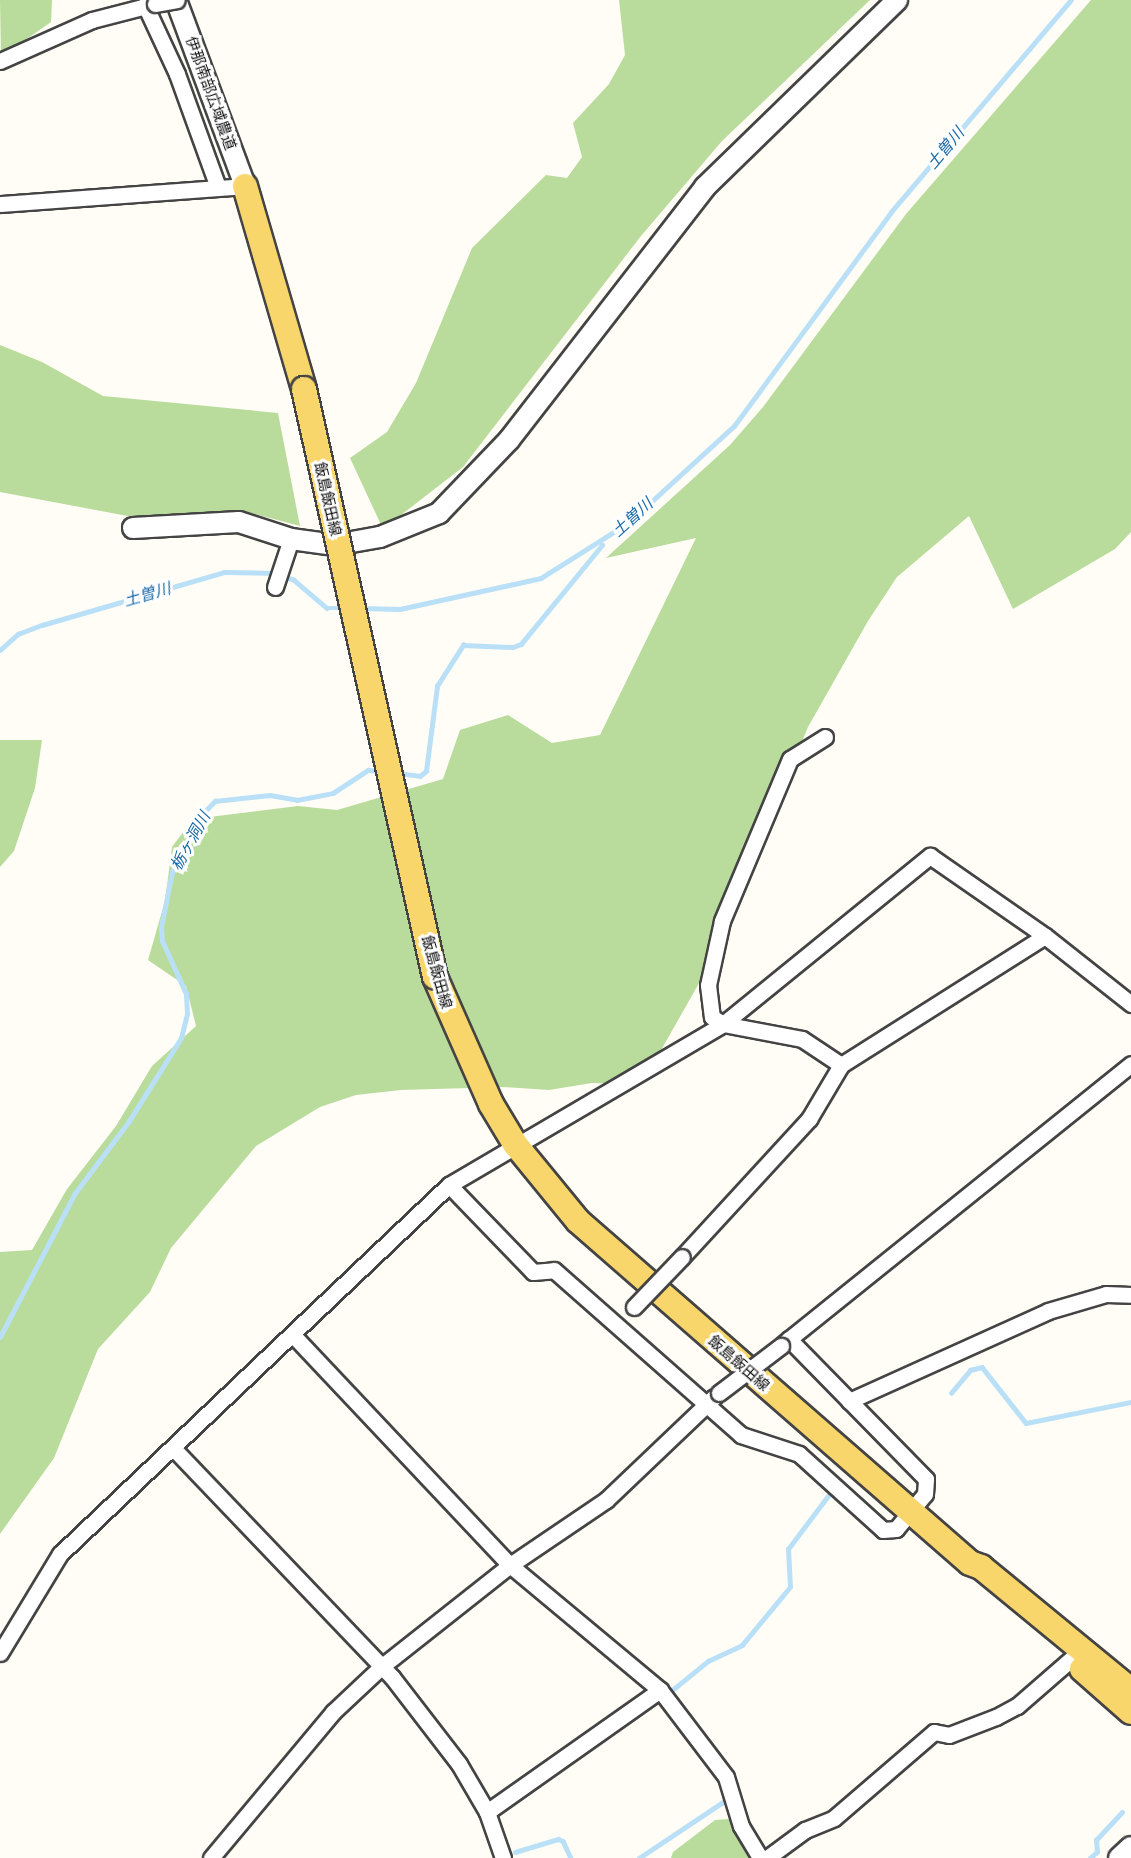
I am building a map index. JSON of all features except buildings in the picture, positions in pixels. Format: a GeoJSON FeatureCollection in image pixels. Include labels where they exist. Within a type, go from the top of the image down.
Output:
{"type":"FeatureCollection","features":[{"type":"Feature","properties":{"kind":"main road","name":"飯島飯田線"},"geometry":{"type":"LineString","coordinates":[[245,186],[304,389],[435,977],[467,1057],[515,1144],[549,1190],[608,1249],[970,1563],[981,1567],[1128,1681]]}},
{"type":"Feature","properties":{"kind":"main road","name":"飯島飯田線"},"geometry":{"type":"LineString","coordinates":[[970,1563],[976,1575],[1131,1713]]}},
{"type":"Feature","properties":{"kind":"street"},"geometry":{"type":"LineString","coordinates":[[0,61],[63,30],[150,5],[176,0]]}},
{"type":"Feature","properties":{"kind":"street","name":"伊那南部広域農道"},"geometry":{"type":"LineString","coordinates":[[176,0],[245,186]]}},
{"type":"Feature","properties":{"kind":"street"},"geometry":{"type":"LineString","coordinates":[[133,528],[239,522],[291,539],[335,545],[369,539],[420,523],[439,513],[509,440],[705,187],[897,0]]}},
{"type":"Feature","properties":{"kind":"street"},"geometry":{"type":"LineString","coordinates":[[150,5],[218,187]]}},
{"type":"Feature","properties":{"kind":"street"},"geometry":{"type":"LineString","coordinates":[[0,204],[245,186]]}},
{"type":"Feature","properties":{"kind":"street"},"geometry":{"type":"LineString","coordinates":[[275,587],[291,539]]}},
{"type":"Feature","properties":{"kind":"street"},"geometry":{"type":"LineString","coordinates":[[825,737],[790,759],[722,921],[708,985],[712,1017],[723,1024],[802,1039],[841,1065]]}},
{"type":"Feature","properties":{"kind":"street"},"geometry":{"type":"LineString","coordinates":[[0,1653],[60,1554],[174,1449],[449,1185],[515,1144],[723,1024],[930,856],[1045,936],[1131,1004]]}},
{"type":"Feature","properties":{"kind":"street"},"geometry":{"type":"LineString","coordinates":[[617,1324],[809,1119],[841,1065],[1045,936]]}},
{"type":"Feature","properties":{"kind":"street"},"geometry":{"type":"LineString","coordinates":[[210,1858],[333,1712],[381,1667],[510,1565],[606,1500],[713,1398],[785,1343],[1131,1064]]}},
{"type":"Feature","properties":{"kind":"street"},"geometry":{"type":"LineString","coordinates":[[449,1185],[533,1272],[554,1270],[617,1324],[713,1398],[741,1435],[799,1454],[883,1530],[896,1529],[912,1514],[925,1494],[926,1479],[849,1401],[785,1343]]}},
{"type":"Feature","properties":{"kind":"street"},"geometry":{"type":"LineString","coordinates":[[849,1401],[1048,1311],[1106,1294],[1131,1294]]}},
{"type":"Feature","properties":{"kind":"street"},"geometry":{"type":"LineString","coordinates":[[292,1335],[510,1565],[660,1689],[726,1777],[741,1826],[760,1858]]}},
{"type":"Feature","properties":{"kind":"street"},"geometry":{"type":"LineString","coordinates":[[174,1449],[381,1667],[459,1764],[487,1812],[503,1858]]}},
{"type":"Feature","properties":{"kind":"street"},"geometry":{"type":"LineString","coordinates":[[767,1858],[805,1830],[834,1818],[934,1732],[949,1735],[996,1717],[1017,1706],[1071,1659]]}},
{"type":"Feature","properties":{"kind":"street"},"geometry":{"type":"LineString","coordinates":[[487,1812],[660,1689]]}},
{"type":"Feature","properties":{"kind":"street"},"geometry":{"type":"LineString","coordinates":[[1119,1858],[1131,1847]]}},
{"type":"Feature","properties":{"kind":"green space"},"geometry":{"type":"Polygon","coordinates":[[[0,0],[52,0],[51,22],[1,57],[0,0]]]}},
{"type":"Feature","properties":{"kind":"green space"},"geometry":{"type":"Polygon","coordinates":[[[619,0],[870,0],[722,141],[641,236],[463,467],[383,529],[350,458],[387,432],[416,383],[472,248],[546,175],[567,178],[582,157],[573,123],[609,84],[625,55],[619,0]]]}},
{"type":"Feature","properties":{"kind":"green space"},"geometry":{"type":"Polygon","coordinates":[[[1091,0],[1131,0],[1131,532],[1115,549],[1013,609],[969,516],[897,577],[868,621],[808,727],[711,962],[660,1052],[625,1084],[592,1083],[549,1090],[503,1087],[401,1090],[356,1095],[320,1107],[256,1146],[171,1248],[150,1292],[98,1349],[54,1458],[0,1534],[0,1252],[32,1250],[67,1189],[116,1126],[152,1066],[196,1026],[186,986],[148,960],[165,901],[172,847],[193,819],[298,806],[337,810],[443,779],[460,730],[508,715],[552,743],[600,735],[696,538],[606,558],[730,445],[763,407],[906,214],[1091,0]]]}},
{"type":"Feature","properties":{"kind":"green space"},"geometry":{"type":"Polygon","coordinates":[[[0,345],[42,362],[103,396],[278,413],[300,526],[244,511],[133,517],[0,492],[0,345]]]}},
{"type":"Feature","properties":{"kind":"green space"},"geometry":{"type":"Polygon","coordinates":[[[0,740],[42,740],[35,788],[14,851],[0,867],[0,740]]]}},
{"type":"Feature","properties":{"kind":"green space"},"geometry":{"type":"Polygon","coordinates":[[[729,1819],[754,1858],[671,1858],[673,1852],[715,1820],[729,1819]]]}},
{"type":"Feature","properties":{"kind":"waterway","name":"土曽川"},"geometry":{"type":"LineString","coordinates":[[359,608],[400,609],[541,578],[628,523],[734,426],[891,212],[1071,0]]}},
{"type":"Feature","properties":{"kind":"waterway","name":"栃ヶ洞川"},"geometry":{"type":"LineString","coordinates":[[397,773],[420,776],[426,771],[437,686],[463,645],[513,647],[521,644],[602,545]]}},
{"type":"Feature","properties":{"kind":"waterway","name":"土曽川"},"geometry":{"type":"LineString","coordinates":[[0,650],[18,634],[42,625],[224,572],[274,573],[294,580],[327,608],[345,608]]}},
{"type":"Feature","properties":{"kind":"waterway","name":"栃ヶ洞川"},"geometry":{"type":"LineString","coordinates":[[0,1337],[75,1193],[129,1121],[181,1038],[187,1014],[186,994],[162,941],[161,927],[172,872],[204,812],[215,801],[270,795],[297,800],[333,793],[368,770],[382,771]]}},
{"type":"Feature","properties":{"kind":"waterway"},"geometry":{"type":"LineString","coordinates":[[951,1393],[970,1370],[982,1367],[1026,1423],[1131,1402]]}},
{"type":"Feature","properties":{"kind":"waterway"},"geometry":{"type":"LineString","coordinates":[[671,1691],[708,1661],[742,1645],[790,1587],[788,1549],[828,1496]]}},
{"type":"Feature","properties":{"kind":"waterway"},"geometry":{"type":"LineString","coordinates":[[664,1705],[686,1737]]}},
{"type":"Feature","properties":{"kind":"waterway"},"geometry":{"type":"LineString","coordinates":[[639,1858],[726,1800],[724,1796]]}},
{"type":"Feature","properties":{"kind":"waterway"},"geometry":{"type":"LineString","coordinates":[[1090,1858],[1097,1852],[1096,1840],[1122,1812]]}},
{"type":"Feature","properties":{"kind":"waterway"},"geometry":{"type":"LineString","coordinates":[[515,1852],[558,1839],[563,1841],[571,1858]]}}]}
